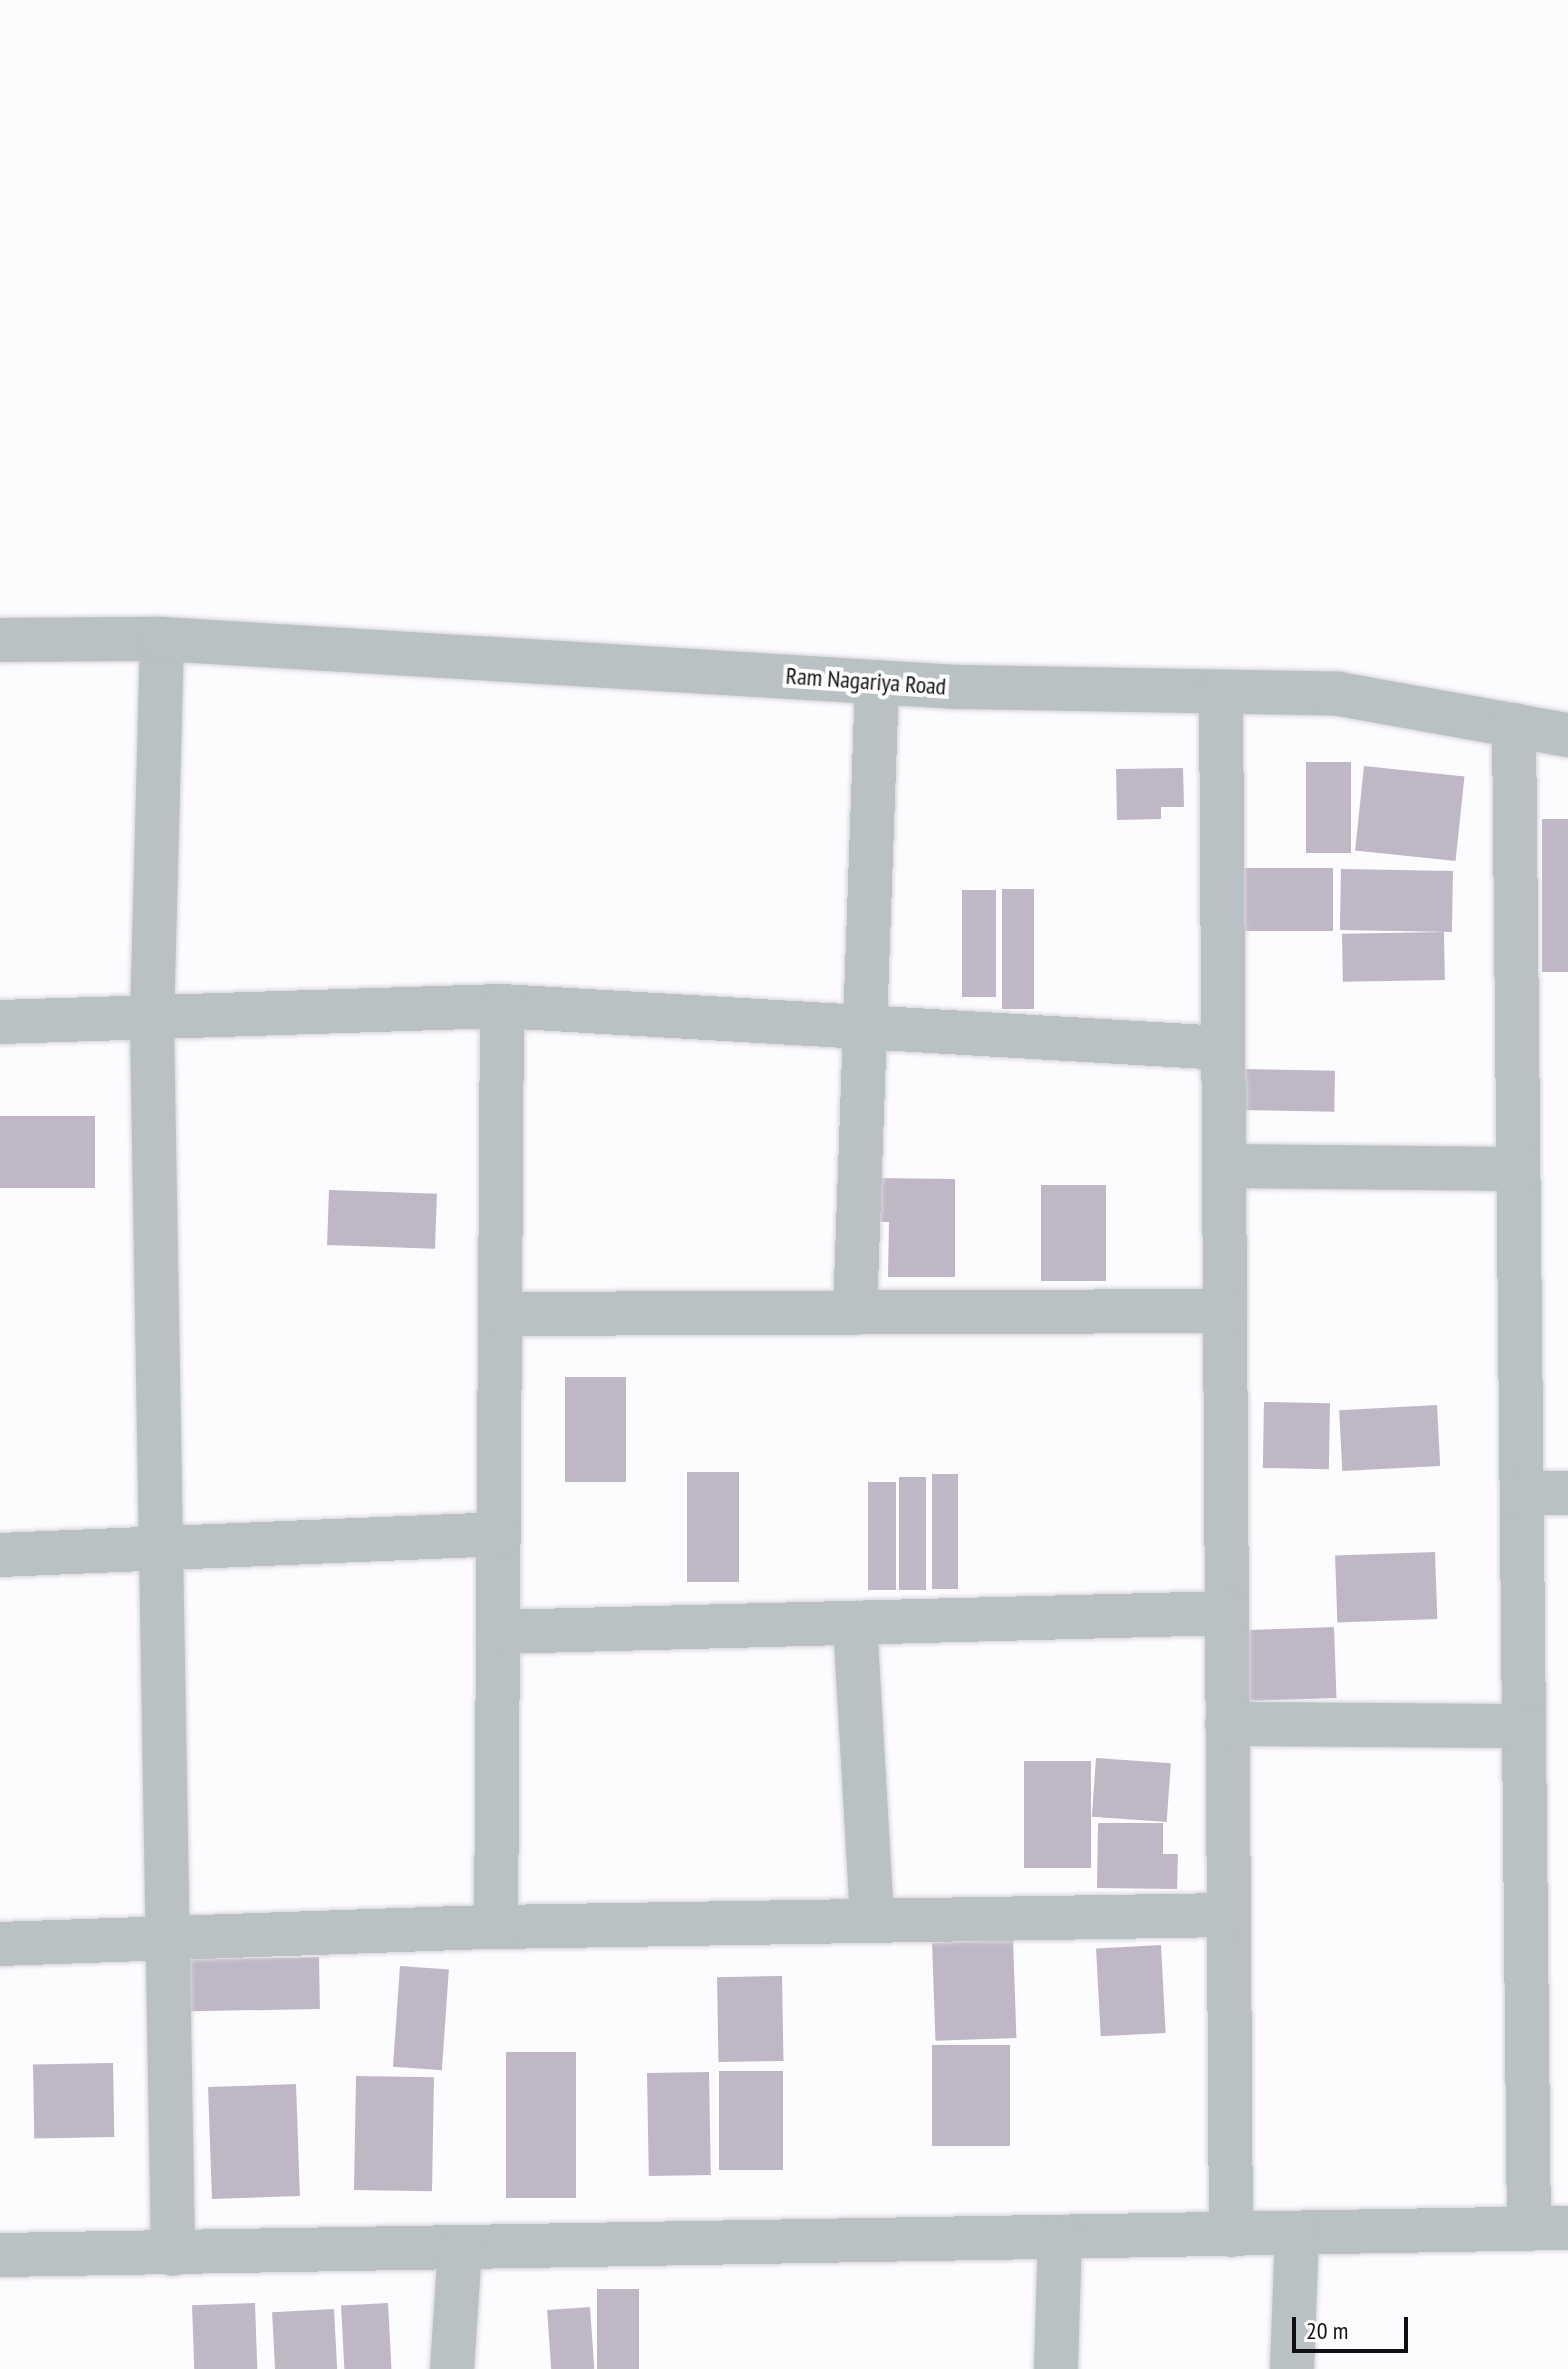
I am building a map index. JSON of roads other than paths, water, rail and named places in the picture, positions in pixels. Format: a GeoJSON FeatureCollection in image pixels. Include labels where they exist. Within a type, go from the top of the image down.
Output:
{"type":"FeatureCollection","features":[{"type":"Feature","properties":{"kind":"street","name":"Ram Nagariya Road"},"geometry":{"type":"LineString","coordinates":[[0,640],[162,639],[877,682],[1339,694],[1568,735]]}},
{"type":"Feature","properties":{"kind":"street"},"geometry":{"type":"LineString","coordinates":[[162,639],[152,1023],[164,1935],[173,2254]]}},
{"type":"Feature","properties":{"kind":"street"},"geometry":{"type":"LineString","coordinates":[[855,1313],[877,682]]}},
{"type":"Feature","properties":{"kind":"street"},"geometry":{"type":"LineString","coordinates":[[1221,692],[1231,2235]]}},
{"type":"Feature","properties":{"kind":"street"},"geometry":{"type":"LineString","coordinates":[[0,2255],[460,2250],[1549,2229],[1524,1726],[1514,725]]}},
{"type":"Feature","properties":{"kind":"street"},"geometry":{"type":"LineString","coordinates":[[496,1927],[502,1006]]}},
{"type":"Feature","properties":{"kind":"street"},"geometry":{"type":"LineString","coordinates":[[0,1022],[152,1023],[502,1006],[1223,1048]]}},
{"type":"Feature","properties":{"kind":"street"},"geometry":{"type":"LineString","coordinates":[[1224,1166],[1518,1169]]}},
{"type":"Feature","properties":{"kind":"street"},"geometry":{"type":"LineString","coordinates":[[500,1314],[1225,1311]]}},
{"type":"Feature","properties":{"kind":"street"},"geometry":{"type":"LineString","coordinates":[[1522,1493],[1568,1493]]}},
{"type":"Feature","properties":{"kind":"street"},"geometry":{"type":"LineString","coordinates":[[0,1555],[158,1554],[498,1534]]}},
{"type":"Feature","properties":{"kind":"street"},"geometry":{"type":"LineString","coordinates":[[498,1632],[1227,1613]]}},
{"type":"Feature","properties":{"kind":"street"},"geometry":{"type":"LineString","coordinates":[[855,1623],[872,1920]]}},
{"type":"Feature","properties":{"kind":"street"},"geometry":{"type":"LineString","coordinates":[[1227,1724],[1524,1726]]}},
{"type":"Feature","properties":{"kind":"street"},"geometry":{"type":"LineString","coordinates":[[0,1944],[164,1935],[496,1927],[1228,1915]]}},
{"type":"Feature","properties":{"kind":"street"},"geometry":{"type":"LineString","coordinates":[[1292,2369],[1297,2234]]}},
{"type":"Feature","properties":{"kind":"street"},"geometry":{"type":"LineString","coordinates":[[1056,2369],[1060,2238]]}},
{"type":"Feature","properties":{"kind":"street"},"geometry":{"type":"LineString","coordinates":[[452,2369],[460,2250]]}}]}
